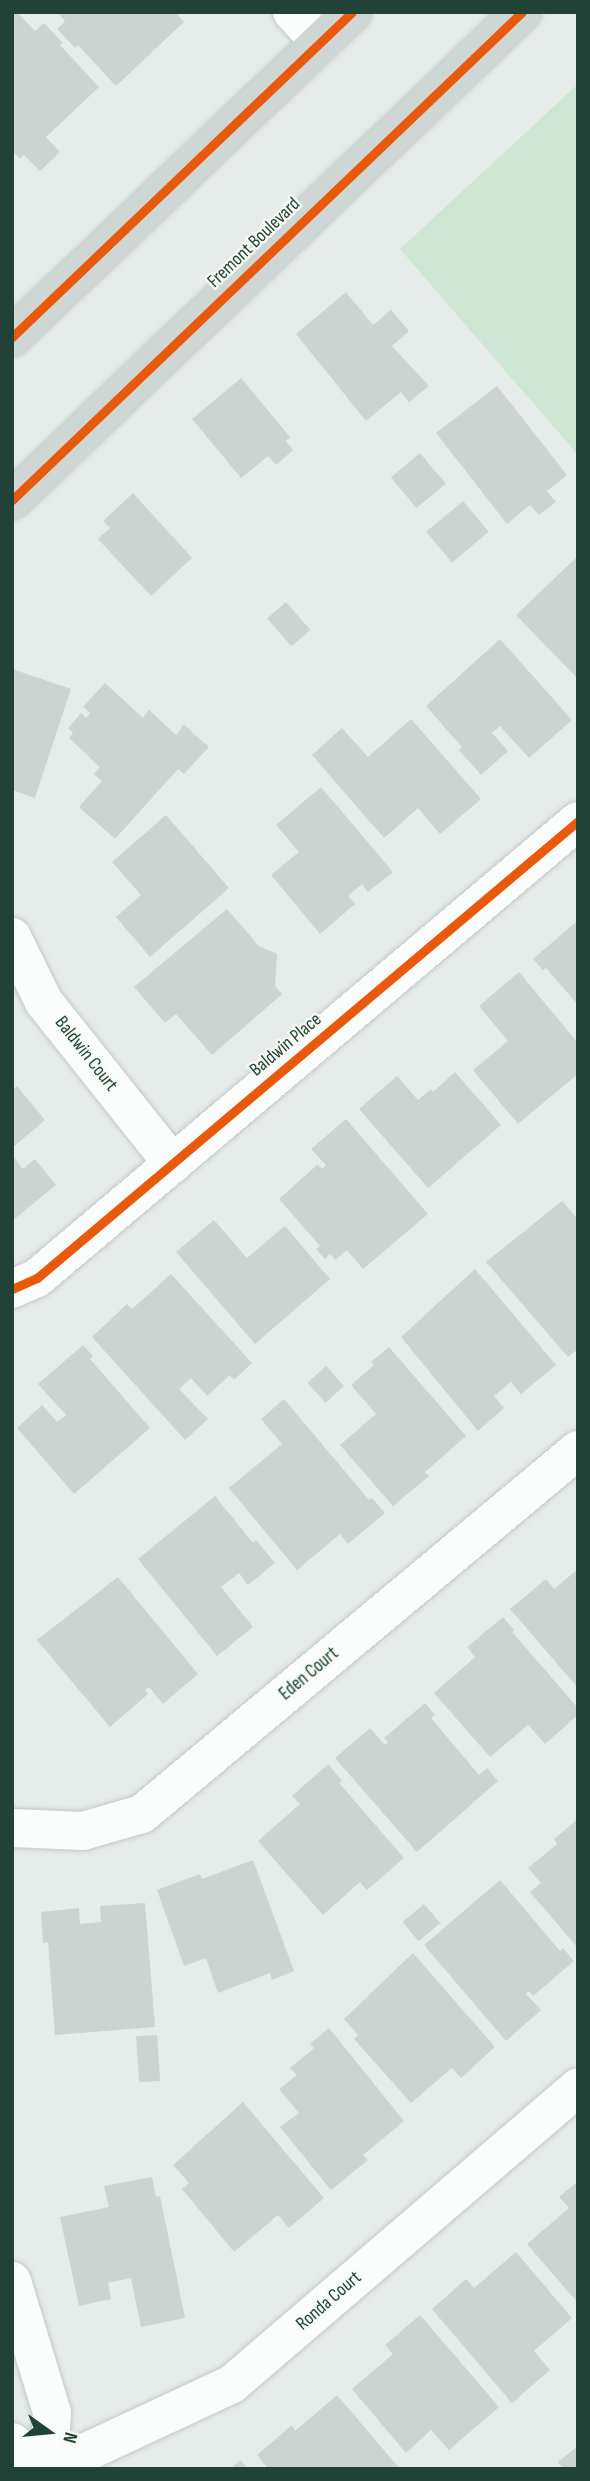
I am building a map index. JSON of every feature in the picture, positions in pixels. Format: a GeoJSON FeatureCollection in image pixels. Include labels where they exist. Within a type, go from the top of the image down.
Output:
{"type":"FeatureCollection","features":[{"type":"Feature","properties":{"kind":"main road"},"geometry":{"type":"LineString","coordinates":[[12,337],[352,12]]}},
{"type":"Feature","properties":{"kind":"main road","name":"Fremont Boulevard"},"geometry":{"type":"LineString","coordinates":[[12,500],[522,12]]}},
{"type":"Feature","properties":{"kind":"street"},"geometry":{"type":"LineString","coordinates":[[292,12],[320,42]]}},
{"type":"Feature","properties":{"kind":"street","name":"Baldwin Place"},"geometry":{"type":"LineString","coordinates":[[12,1289],[37,1278],[578,821]]}},
{"type":"Feature","properties":{"kind":"street","name":"Baldwin Court"},"geometry":{"type":"LineString","coordinates":[[12,937],[44,1002],[173,1164]]}},
{"type":"Feature","properties":{"kind":"street","name":"Eden Court"},"geometry":{"type":"LineString","coordinates":[[12,1828],[83,1831],[142,1814],[578,1450]]}},
{"type":"Feature","properties":{"kind":"street","name":"Ronda Court"},"geometry":{"type":"LineString","coordinates":[[48,2469],[232,2384],[578,2087]]}},
{"type":"Feature","properties":{"kind":"street"},"geometry":{"type":"LineString","coordinates":[[12,2281],[52,2413],[48,2469]]}},
{"type":"Feature","properties":{"kind":"street"},"geometry":{"type":"LineString","coordinates":[[12,2442],[48,2469]]}},
{"type":"Feature","properties":{"kind":"green space"},"geometry":{"type":"Polygon","coordinates":[[[578,84],[578,455],[400,249],[578,84]]]}},
{"type":"Feature","properties":{"kind":"building"},"geometry":{"type":"Polygon","coordinates":[[[17,12],[35,31],[44,23],[63,43],[60,45],[99,87],[46,137],[60,152],[40,171],[24,155],[20,159],[12,150],[12,17],[17,12]]]}},
{"type":"Feature","properties":{"kind":"building"},"geometry":{"type":"Polygon","coordinates":[[[57,12],[175,12],[184,22],[116,86],[78,45],[75,48],[57,29],[65,21],[57,12]]]}},
{"type":"Feature","properties":{"kind":"building"},"geometry":{"type":"Polygon","coordinates":[[[346,292],[373,325],[391,310],[409,331],[392,346],[429,386],[409,402],[401,392],[366,421],[296,334],[346,292]]]}},
{"type":"Feature","properties":{"kind":"building"},"geometry":{"type":"Polygon","coordinates":[[[241,378],[290,437],[286,441],[293,450],[276,465],[268,456],[241,478],[192,419],[241,378]]]}},
{"type":"Feature","properties":{"kind":"building"},"geometry":{"type":"Polygon","coordinates":[[[497,386],[567,475],[547,491],[556,502],[539,515],[530,505],[507,524],[436,433],[497,386]]]}},
{"type":"Feature","properties":{"kind":"building"},"geometry":{"type":"Polygon","coordinates":[[[420,453],[446,484],[417,508],[391,477],[420,453]]]}},
{"type":"Feature","properties":{"kind":"building"},"geometry":{"type":"Polygon","coordinates":[[[133,493],[192,558],[151,596],[98,539],[110,528],[103,521],[133,493]]]}},
{"type":"Feature","properties":{"kind":"building"},"geometry":{"type":"Polygon","coordinates":[[[463,501],[489,532],[452,562],[426,532],[463,501]]]}},
{"type":"Feature","properties":{"kind":"building"},"geometry":{"type":"Polygon","coordinates":[[[578,556],[578,679],[516,615],[578,556]]]}},
{"type":"Feature","properties":{"kind":"building"},"geometry":{"type":"Polygon","coordinates":[[[286,602],[310,630],[291,646],[267,618],[286,602]]]}},
{"type":"Feature","properties":{"kind":"building"},"geometry":{"type":"Polygon","coordinates":[[[500,639],[572,720],[529,758],[500,726],[492,733],[508,751],[481,775],[459,750],[462,747],[426,706],[500,639]]]}},
{"type":"Feature","properties":{"kind":"building"},"geometry":{"type":"Polygon","coordinates":[[[12,669],[71,689],[35,798],[12,790],[12,669]]]}},
{"type":"Feature","properties":{"kind":"building"},"geometry":{"type":"Polygon","coordinates":[[[105,683],[143,718],[149,710],[176,735],[184,725],[209,747],[184,774],[178,769],[115,839],[79,807],[102,781],[94,774],[100,767],[69,738],[73,733],[68,728],[81,713],[86,718],[90,713],[83,707],[105,683]]]}},
{"type":"Feature","properties":{"kind":"building"},"geometry":{"type":"Polygon","coordinates":[[[411,719],[481,799],[440,834],[418,808],[384,838],[312,755],[342,728],[368,757],[411,719]]]}},
{"type":"Feature","properties":{"kind":"building"},"geometry":{"type":"Polygon","coordinates":[[[321,787],[393,872],[368,892],[362,884],[348,896],[355,904],[320,934],[271,875],[299,852],[276,825],[321,787]]]}},
{"type":"Feature","properties":{"kind":"building"},"geometry":{"type":"Polygon","coordinates":[[[166,815],[229,888],[150,957],[116,917],[141,895],[112,862],[166,815]]]}},
{"type":"Feature","properties":{"kind":"building"},"geometry":{"type":"Polygon","coordinates":[[[227,909],[259,946],[277,954],[275,986],[282,994],[212,1055],[176,1014],[165,1023],[134,987],[227,909]]]}},
{"type":"Feature","properties":{"kind":"building"},"geometry":{"type":"Polygon","coordinates":[[[576,922],[578,1005],[546,968],[543,970],[533,959],[576,922]]]}},
{"type":"Feature","properties":{"kind":"building"},"geometry":{"type":"Polygon","coordinates":[[[519,972],[578,1043],[578,1074],[518,1124],[473,1070],[508,1041],[479,1006],[519,972]]]}},
{"type":"Feature","properties":{"kind":"building"},"geometry":{"type":"Polygon","coordinates":[[[455,1072],[501,1125],[428,1188],[359,1109],[397,1076],[418,1100],[431,1089],[433,1092],[455,1072]]]}},
{"type":"Feature","properties":{"kind":"building"},"geometry":{"type":"Polygon","coordinates":[[[17,1086],[45,1120],[12,1148],[12,1091],[17,1086]]]}},
{"type":"Feature","properties":{"kind":"building"},"geometry":{"type":"Polygon","coordinates":[[[346,1119],[428,1214],[363,1269],[347,1250],[335,1260],[330,1254],[325,1259],[316,1249],[320,1246],[279,1199],[318,1164],[322,1169],[326,1165],[311,1149],[346,1119]]]}},
{"type":"Feature","properties":{"kind":"building"},"geometry":{"type":"Polygon","coordinates":[[[12,1155],[23,1169],[35,1159],[56,1185],[12,1221],[12,1155]]]}},
{"type":"Feature","properties":{"kind":"building"},"geometry":{"type":"Polygon","coordinates":[[[562,1201],[576,1217],[578,1215],[578,1349],[568,1357],[486,1262],[562,1201]]]}},
{"type":"Feature","properties":{"kind":"building"},"geometry":{"type":"Polygon","coordinates":[[[214,1220],[247,1258],[285,1226],[330,1279],[255,1344],[176,1252],[214,1220]]]}},
{"type":"Feature","properties":{"kind":"building"},"geometry":{"type":"Polygon","coordinates":[[[475,1269],[556,1365],[521,1394],[511,1382],[494,1396],[504,1408],[478,1431],[401,1337],[475,1269]]]}},
{"type":"Feature","properties":{"kind":"building"},"geometry":{"type":"Polygon","coordinates":[[[171,1274],[252,1363],[234,1380],[230,1375],[207,1396],[191,1378],[179,1389],[208,1419],[185,1440],[92,1337],[127,1304],[132,1309],[171,1274]]]}},
{"type":"Feature","properties":{"kind":"building"},"geometry":{"type":"Polygon","coordinates":[[[83,1345],[93,1356],[90,1359],[150,1428],[74,1494],[17,1428],[42,1405],[57,1422],[66,1415],[38,1384],[83,1345]]]}},
{"type":"Feature","properties":{"kind":"building"},"geometry":{"type":"Polygon","coordinates":[[[389,1347],[466,1436],[425,1472],[429,1476],[393,1506],[340,1445],[376,1414],[351,1385],[374,1365],[371,1362],[389,1347]]]}},
{"type":"Feature","properties":{"kind":"building"},"geometry":{"type":"Polygon","coordinates":[[[326,1366],[344,1386],[325,1403],[307,1383],[326,1366]]]}},
{"type":"Feature","properties":{"kind":"building"},"geometry":{"type":"Polygon","coordinates":[[[284,1399],[369,1500],[372,1498],[385,1513],[348,1544],[340,1534],[297,1570],[229,1488],[282,1444],[261,1419],[284,1399]]]}},
{"type":"Feature","properties":{"kind":"building"},"geometry":{"type":"Polygon","coordinates":[[[215,1496],[253,1543],[256,1540],[275,1563],[248,1585],[239,1573],[221,1587],[253,1627],[217,1656],[138,1559],[215,1496]]]}},
{"type":"Feature","properties":{"kind":"building"},"geometry":{"type":"Polygon","coordinates":[[[578,1569],[578,1688],[510,1609],[546,1579],[554,1589],[578,1569]]]}},
{"type":"Feature","properties":{"kind":"building"},"geometry":{"type":"Polygon","coordinates":[[[118,1577],[198,1674],[163,1704],[149,1687],[145,1690],[148,1694],[110,1727],[37,1640],[118,1577]]]}},
{"type":"Feature","properties":{"kind":"building"},"geometry":{"type":"Polygon","coordinates":[[[503,1617],[514,1630],[512,1632],[578,1708],[578,1715],[545,1744],[528,1725],[490,1757],[434,1693],[475,1657],[467,1647],[503,1617]]]}},
{"type":"Feature","properties":{"kind":"building"},"geometry":{"type":"Polygon","coordinates":[[[425,1703],[435,1715],[431,1718],[479,1775],[487,1768],[498,1781],[417,1852],[335,1758],[370,1728],[385,1745],[388,1742],[384,1738],[425,1703]]]}},
{"type":"Feature","properties":{"kind":"building"},"geometry":{"type":"Polygon","coordinates":[[[328,1764],[342,1781],[339,1783],[404,1858],[367,1890],[360,1882],[323,1915],[258,1841],[300,1804],[292,1796],[328,1764]]]}},
{"type":"Feature","properties":{"kind":"building"},"geometry":{"type":"Polygon","coordinates":[[[578,1819],[578,1948],[530,1892],[541,1883],[528,1868],[557,1844],[554,1839],[578,1819]]]}},
{"type":"Feature","properties":{"kind":"building"},"geometry":{"type":"Polygon","coordinates":[[[253,1860],[294,1971],[272,1980],[270,1973],[218,1993],[206,1958],[184,1966],[157,1890],[200,1874],[202,1879],[253,1860]]]}},
{"type":"Feature","properties":{"kind":"building"},"geometry":{"type":"Polygon","coordinates":[[[500,1880],[560,1951],[563,1948],[574,1961],[533,1996],[529,1991],[526,1994],[541,2010],[506,2041],[424,1945],[500,1880]]]}},
{"type":"Feature","properties":{"kind":"building"},"geometry":{"type":"Polygon","coordinates":[[[145,1903],[155,2027],[55,2035],[48,1942],[43,1943],[41,1912],[79,1908],[80,1924],[101,1922],[100,1906],[145,1903]]]}},
{"type":"Feature","properties":{"kind":"building"},"geometry":{"type":"Polygon","coordinates":[[[424,1904],[440,1923],[419,1941],[403,1922],[424,1904]]]}},
{"type":"Feature","properties":{"kind":"building"},"geometry":{"type":"Polygon","coordinates":[[[413,1953],[495,2047],[461,2078],[452,2068],[411,2103],[354,2039],[358,2035],[344,2019],[413,1953]]]}},
{"type":"Feature","properties":{"kind":"building"},"geometry":{"type":"Polygon","coordinates":[[[329,2028],[404,2121],[363,2155],[368,2160],[331,2190],[280,2127],[299,2113],[279,2089],[297,2075],[290,2068],[314,2048],[310,2044],[329,2028]]]}},
{"type":"Feature","properties":{"kind":"building"},"geometry":{"type":"Polygon","coordinates":[[[157,2035],[160,2081],[139,2082],[136,2036],[157,2035]]]}},
{"type":"Feature","properties":{"kind":"building"},"geometry":{"type":"Polygon","coordinates":[[[243,2102],[324,2198],[289,2228],[278,2215],[234,2252],[182,2189],[189,2183],[173,2165],[243,2102]]]}},
{"type":"Feature","properties":{"kind":"building"},"geometry":{"type":"Polygon","coordinates":[[[152,2177],[156,2197],[160,2196],[185,2318],[141,2327],[131,2278],[108,2283],[111,2299],[79,2306],[60,2217],[109,2207],[104,2186],[152,2177]]]}},
{"type":"Feature","properties":{"kind":"building"},"geometry":{"type":"Polygon","coordinates":[[[578,2181],[578,2303],[527,2244],[569,2208],[559,2197],[578,2181]]]}},
{"type":"Feature","properties":{"kind":"building"},"geometry":{"type":"Polygon","coordinates":[[[516,2252],[572,2318],[534,2351],[550,2370],[512,2403],[432,2309],[466,2279],[474,2288],[516,2252]]]}},
{"type":"Feature","properties":{"kind":"building"},"geometry":{"type":"Polygon","coordinates":[[[420,2315],[499,2407],[449,2450],[431,2430],[406,2453],[352,2389],[393,2354],[385,2345],[420,2315]]]}},
{"type":"Feature","properties":{"kind":"building"},"geometry":{"type":"Polygon","coordinates":[[[337,2395],[400,2469],[268,2469],[257,2455],[292,2425],[295,2431],[337,2395]]]}},
{"type":"Feature","properties":{"kind":"building"},"geometry":{"type":"Polygon","coordinates":[[[578,2446],[578,2469],[564,2469],[558,2462],[578,2446]]]}},
{"type":"Feature","properties":{"kind":"building"},"geometry":{"type":"Polygon","coordinates":[[[240,2460],[248,2469],[230,2469],[240,2460]]]}},
{"type":"Feature","properties":{"kind":"cycle path"},"geometry":{"type":"LineString","coordinates":[[12,337],[352,12]]}},
{"type":"Feature","properties":{"kind":"cycle path"},"geometry":{"type":"LineString","coordinates":[[12,500],[522,12]]}},
{"type":"Feature","properties":{"kind":"cycle path"},"geometry":{"type":"LineString","coordinates":[[12,1289],[37,1278],[578,821]]}}]}
